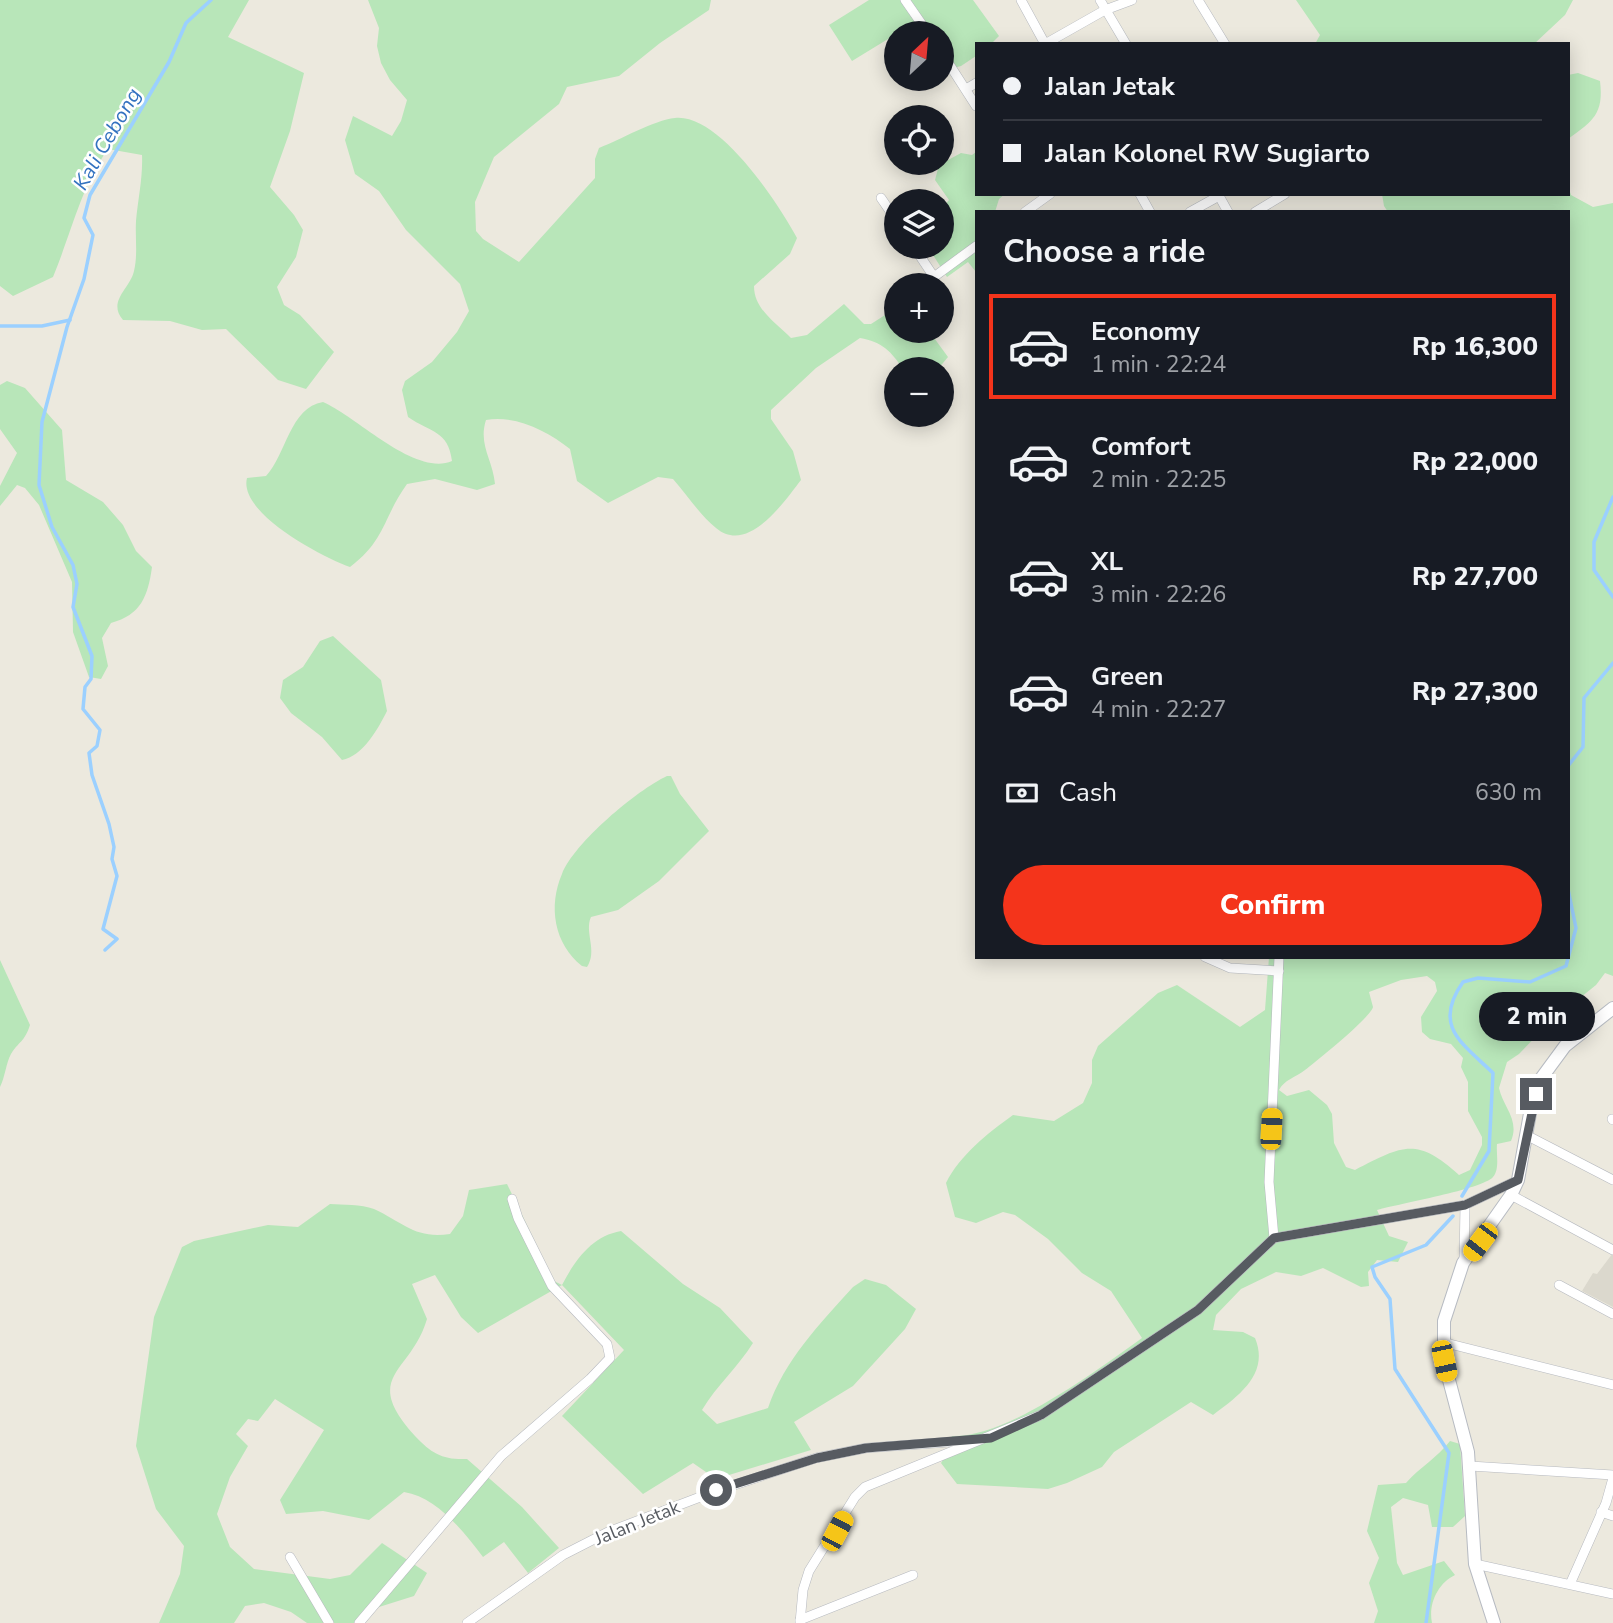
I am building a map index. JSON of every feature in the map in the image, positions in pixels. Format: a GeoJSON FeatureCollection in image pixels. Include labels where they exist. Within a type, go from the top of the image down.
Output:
{"type":"FeatureCollection","features":[{"type":"Feature","properties":{"kind":"main road"},"geometry":{"type":"LineString","coordinates":[[1494,1623],[1475,1563],[1470,1466],[1442,1342],[1447,1309],[1464,1263],[1511,1195],[1518,1180],[1531,1108],[1549,1064],[1565,1045],[1613,1008]]}},
{"type":"Feature","properties":{"kind":"street"},"geometry":{"type":"LineString","coordinates":[[905,0],[920,21]]}},
{"type":"Feature","properties":{"kind":"street"},"geometry":{"type":"LineString","coordinates":[[1021,0],[1044,42]]}},
{"type":"Feature","properties":{"kind":"street"},"geometry":{"type":"LineString","coordinates":[[1100,0],[1125,42]]}},
{"type":"Feature","properties":{"kind":"street"},"geometry":{"type":"LineString","coordinates":[[1049,42],[1105,10],[1132,0]]}},
{"type":"Feature","properties":{"kind":"street"},"geometry":{"type":"LineString","coordinates":[[1198,0],[1224,42]]}},
{"type":"Feature","properties":{"kind":"street"},"geometry":{"type":"LineString","coordinates":[[954,71],[975,104]]}},
{"type":"Feature","properties":{"kind":"street"},"geometry":{"type":"LineString","coordinates":[[966,89],[975,84]]}},
{"type":"Feature","properties":{"kind":"street"},"geometry":{"type":"LineString","coordinates":[[1029,196],[1034,205]]}},
{"type":"Feature","properties":{"kind":"street"},"geometry":{"type":"LineString","coordinates":[[1028,210],[1048,196]]}},
{"type":"Feature","properties":{"kind":"street"},"geometry":{"type":"LineString","coordinates":[[1193,210],[1216,196]]}},
{"type":"Feature","properties":{"kind":"street"},"geometry":{"type":"LineString","coordinates":[[1258,210],[1282,196]]}},
{"type":"Feature","properties":{"kind":"street"},"geometry":{"type":"LineString","coordinates":[[881,198],[884,202]]}},
{"type":"Feature","properties":{"kind":"street"},"geometry":{"type":"LineString","coordinates":[[939,273],[975,247]]}},
{"type":"Feature","properties":{"kind":"street"},"geometry":{"type":"LineString","coordinates":[[1210,959],[1230,968],[1279,971]]}},
{"type":"Feature","properties":{"kind":"street"},"geometry":{"type":"LineString","coordinates":[[1274,1238],[1269,1182],[1279,959]]}},
{"type":"Feature","properties":{"kind":"street"},"geometry":{"type":"LineString","coordinates":[[1528,1136],[1613,1180]]}},
{"type":"Feature","properties":{"kind":"street"},"geometry":{"type":"LineString","coordinates":[[913,1575],[800,1621],[803,1590],[809,1571],[855,1497],[865,1487],[884,1477],[991,1438],[1041,1415],[1198,1310],[1274,1238],[1465,1205],[1518,1180]]}},
{"type":"Feature","properties":{"kind":"street"},"geometry":{"type":"LineString","coordinates":[[1511,1195],[1613,1250]]}},
{"type":"Feature","properties":{"kind":"street"},"geometry":{"type":"LineString","coordinates":[[359,1623],[501,1456],[590,1379],[610,1358],[607,1345],[552,1286],[518,1218],[512,1199]]}},
{"type":"Feature","properties":{"kind":"street"},"geometry":{"type":"LineString","coordinates":[[1464,1263],[1465,1205]]}},
{"type":"Feature","properties":{"kind":"street"},"geometry":{"type":"LineString","coordinates":[[1559,1285],[1613,1314]]}},
{"type":"Feature","properties":{"kind":"street"},"geometry":{"type":"LineString","coordinates":[[1442,1342],[1613,1385]]}},
{"type":"Feature","properties":{"kind":"street","name":"Jalan Jetak"},"geometry":{"type":"LineString","coordinates":[[467,1623],[563,1555],[608,1532],[716,1490],[817,1458],[866,1448],[991,1438]]}},
{"type":"Feature","properties":{"kind":"street"},"geometry":{"type":"LineString","coordinates":[[1470,1466],[1613,1476],[1571,1583]]}},
{"type":"Feature","properties":{"kind":"street"},"geometry":{"type":"LineString","coordinates":[[1601,1512],[1613,1516]]}},
{"type":"Feature","properties":{"kind":"street"},"geometry":{"type":"LineString","coordinates":[[290,1557],[328,1623]]}},
{"type":"Feature","properties":{"kind":"street"},"geometry":{"type":"LineString","coordinates":[[1475,1563],[1613,1594]]}},
{"type":"Feature","properties":{"kind":"shaded area"},"geometry":{"type":"Polygon","coordinates":[[[1613,1253],[1613,1307],[1582,1291],[1593,1273],[1597,1274],[1613,1253]]]}},
{"type":"Feature","properties":{"kind":"green space"},"geometry":{"type":"Polygon","coordinates":[[[0,0],[249,0],[228,37],[304,73],[290,131],[270,187],[303,230],[296,257],[277,287],[284,305],[300,315],[334,352],[306,389],[278,380],[226,329],[202,330],[170,321],[123,320],[117,307],[135,265],[142,155],[108,149],[83,195],[53,277],[13,296],[0,286],[0,0]]]}},
{"type":"Feature","properties":{"kind":"green space"},"geometry":{"type":"Polygon","coordinates":[[[368,0],[711,0],[709,10],[660,43],[619,76],[567,87],[559,104],[494,157],[475,202],[476,231],[483,239],[519,262],[595,178],[595,159],[599,148],[647,126],[675,118],[692,120],[710,130],[745,163],[762,183],[797,238],[790,254],[754,286],[761,308],[772,321],[791,338],[807,335],[844,304],[864,324],[871,324],[884,316],[884,343],[938,343],[948,357],[894,357],[885,348],[860,338],[816,368],[771,410],[771,419],[793,451],[801,480],[764,522],[740,535],[728,535],[716,528],[673,479],[658,477],[608,503],[577,481],[570,449],[531,426],[497,419],[486,420],[484,429],[485,445],[495,484],[477,490],[435,479],[407,484],[378,538],[350,567],[303,544],[268,519],[255,505],[248,491],[247,478],[266,476],[296,422],[312,406],[323,402],[386,443],[421,460],[437,464],[452,461],[447,443],[437,433],[408,417],[402,390],[405,381],[432,362],[457,332],[469,311],[460,284],[406,230],[379,191],[355,174],[345,140],[353,116],[392,136],[401,121],[407,100],[390,80],[381,63],[377,46],[379,28],[368,0]]]}},
{"type":"Feature","properties":{"kind":"green space"},"geometry":{"type":"Polygon","coordinates":[[[869,0],[973,0],[999,36],[993,42],[975,42],[975,57],[954,68],[954,21],[884,21],[884,41],[852,61],[829,25],[869,0]]]}},
{"type":"Feature","properties":{"kind":"green space"},"geometry":{"type":"Polygon","coordinates":[[[1296,0],[1573,0],[1565,15],[1536,42],[1316,42],[1320,35],[1296,0]]]}},
{"type":"Feature","properties":{"kind":"green space"},"geometry":{"type":"Polygon","coordinates":[[[1578,73],[1600,81],[1601,92],[1595,116],[1570,138],[1570,75],[1578,73]]]}},
{"type":"Feature","properties":{"kind":"green space"},"geometry":{"type":"Polygon","coordinates":[[[961,153],[972,155],[975,153],[975,196],[1003,196],[996,210],[975,210],[975,271],[968,262],[953,273],[944,273],[936,259],[954,259],[954,189],[941,189],[935,180],[936,175],[954,175],[954,157],[961,153]]]}},
{"type":"Feature","properties":{"kind":"green space"},"geometry":{"type":"Polygon","coordinates":[[[1570,192],[1593,207],[1613,203],[1613,976],[1605,973],[1596,985],[1550,1022],[1519,1054],[1507,1062],[1499,1088],[1512,1120],[1513,1133],[1511,1141],[1497,1144],[1497,1166],[1493,1177],[1486,1182],[1457,1191],[1377,1210],[1389,1236],[1408,1242],[1398,1262],[1377,1260],[1368,1272],[1369,1286],[1361,1287],[1323,1268],[1301,1276],[1276,1272],[1241,1289],[1216,1315],[1213,1330],[1243,1332],[1255,1338],[1259,1351],[1255,1373],[1249,1383],[1223,1408],[1213,1415],[1191,1402],[1114,1452],[1102,1467],[1048,1489],[957,1484],[941,1463],[950,1449],[952,1436],[974,1434],[1024,1414],[1077,1384],[1142,1338],[1111,1291],[1082,1273],[1048,1239],[1015,1215],[1003,1212],[976,1223],[955,1217],[946,1183],[959,1163],[985,1137],[1013,1115],[1054,1121],[1083,1103],[1092,1083],[1092,1060],[1098,1046],[1158,993],[1177,985],[1240,1027],[1265,1010],[1269,959],[1570,959],[1570,210],[1387,210],[1382,196],[1570,196],[1570,192]],[[1427,976],[1401,980],[1369,992],[1373,1007],[1363,1020],[1279,1090],[1287,1096],[1309,1090],[1327,1105],[1332,1114],[1334,1143],[1346,1167],[1355,1170],[1385,1155],[1409,1149],[1431,1154],[1459,1175],[1470,1170],[1482,1145],[1482,1137],[1468,1111],[1468,1082],[1461,1067],[1463,1058],[1451,1044],[1430,1039],[1422,1032],[1421,1017],[1437,991],[1435,982],[1427,976]]]}},
{"type":"Feature","properties":{"kind":"green space"},"geometry":{"type":"Polygon","coordinates":[[[7,381],[25,388],[62,430],[66,480],[103,502],[123,525],[136,551],[152,567],[141,603],[130,615],[111,623],[102,638],[108,666],[101,679],[89,677],[73,632],[72,582],[39,505],[25,488],[17,485],[0,506],[0,486],[17,453],[0,429],[0,385],[7,381]]]}},
{"type":"Feature","properties":{"kind":"green space"},"geometry":{"type":"Polygon","coordinates":[[[333,636],[381,680],[387,711],[363,747],[342,760],[322,737],[291,713],[280,698],[283,680],[303,667],[320,641],[333,636]]]}},
{"type":"Feature","properties":{"kind":"green space"},"geometry":{"type":"Polygon","coordinates":[[[671,776],[680,794],[709,831],[659,881],[618,910],[591,917],[590,961],[587,967],[582,966],[565,947],[556,924],[555,899],[562,874],[579,848],[608,819],[640,793],[671,776]]]}},
{"type":"Feature","properties":{"kind":"green space"},"geometry":{"type":"Polygon","coordinates":[[[0,960],[30,1025],[11,1054],[0,1087],[0,960]]]}},
{"type":"Feature","properties":{"kind":"green space"},"geometry":{"type":"Polygon","coordinates":[[[507,1184],[554,1281],[562,1285],[478,1333],[461,1317],[435,1275],[412,1284],[427,1319],[420,1337],[394,1375],[390,1387],[391,1400],[399,1416],[427,1447],[444,1457],[467,1459],[522,1507],[559,1548],[528,1573],[504,1542],[483,1557],[449,1517],[428,1501],[404,1492],[369,1520],[323,1511],[286,1514],[280,1500],[324,1430],[275,1399],[258,1421],[248,1419],[236,1434],[248,1446],[230,1477],[217,1514],[230,1547],[254,1569],[330,1579],[350,1575],[382,1543],[427,1573],[414,1596],[379,1607],[369,1606],[355,1623],[307,1623],[291,1612],[264,1603],[245,1606],[234,1623],[159,1623],[180,1574],[184,1546],[156,1509],[136,1446],[154,1317],[182,1247],[194,1241],[268,1225],[298,1227],[330,1204],[369,1207],[418,1232],[450,1234],[463,1216],[469,1190],[507,1184]]]}},
{"type":"Feature","properties":{"kind":"green space"},"geometry":{"type":"Polygon","coordinates":[[[621,1231],[683,1284],[720,1308],[753,1343],[702,1410],[717,1424],[768,1408],[775,1390],[804,1343],[853,1287],[865,1279],[886,1285],[916,1309],[905,1329],[853,1386],[794,1422],[811,1450],[716,1479],[693,1463],[643,1494],[562,1416],[624,1350],[562,1285],[586,1250],[601,1238],[621,1231]]]}},
{"type":"Feature","properties":{"kind":"green space"},"geometry":{"type":"Polygon","coordinates":[[[1450,1441],[1460,1444],[1465,1516],[1453,1527],[1432,1527],[1428,1505],[1403,1498],[1391,1507],[1397,1563],[1403,1575],[1444,1561],[1455,1575],[1444,1583],[1436,1595],[1432,1623],[1374,1623],[1378,1611],[1369,1583],[1379,1558],[1367,1531],[1378,1485],[1406,1483],[1450,1441]]]}},
{"type":"Feature","properties":{"kind":"waterway"},"geometry":{"type":"LineString","coordinates":[[105,950],[117,939],[103,929],[117,876],[112,859],[114,847],[109,824],[92,775],[89,753],[97,746],[100,730],[83,709],[85,687],[91,679],[92,656],[73,607],[77,584],[73,565],[52,527],[39,485],[42,422],[67,327],[84,279],[93,235],[84,218],[90,195],[169,62],[186,23],[211,0]]}},
{"type":"Feature","properties":{"kind":"waterway","name":"Kali Cebong"},"geometry":{"type":"LineString","coordinates":[[0,326],[42,326],[70,320]]}},
{"type":"Feature","properties":{"kind":"waterway"},"geometry":{"type":"LineString","coordinates":[[1613,497],[1594,542],[1594,570],[1613,597]]}},
{"type":"Feature","properties":{"kind":"waterway"},"geometry":{"type":"LineString","coordinates":[[1570,763],[1583,747],[1584,698],[1613,663]]}},
{"type":"Feature","properties":{"kind":"waterway"},"geometry":{"type":"LineString","coordinates":[[1570,899],[1576,928],[1570,951]]}},
{"type":"Feature","properties":{"kind":"waterway"},"geometry":{"type":"LineString","coordinates":[[1462,1196],[1489,1151],[1493,1073],[1455,1033],[1450,1011],[1454,997],[1463,982],[1478,978],[1530,982],[1566,966],[1568,959]]}},
{"type":"Feature","properties":{"kind":"waterway"},"geometry":{"type":"LineString","coordinates":[[1426,1623],[1449,1453],[1395,1369],[1390,1299],[1375,1277],[1372,1267],[1426,1245],[1453,1216]]}},
{"type":"Feature","properties":{"kind":"route"},"geometry":{"type":"LineString","coordinates":[[716,1490],[817,1458],[866,1448],[934,1445],[991,1438],[1041,1415],[1198,1310],[1274,1238],[1465,1205],[1518,1180],[1536,1094]]}}]}
